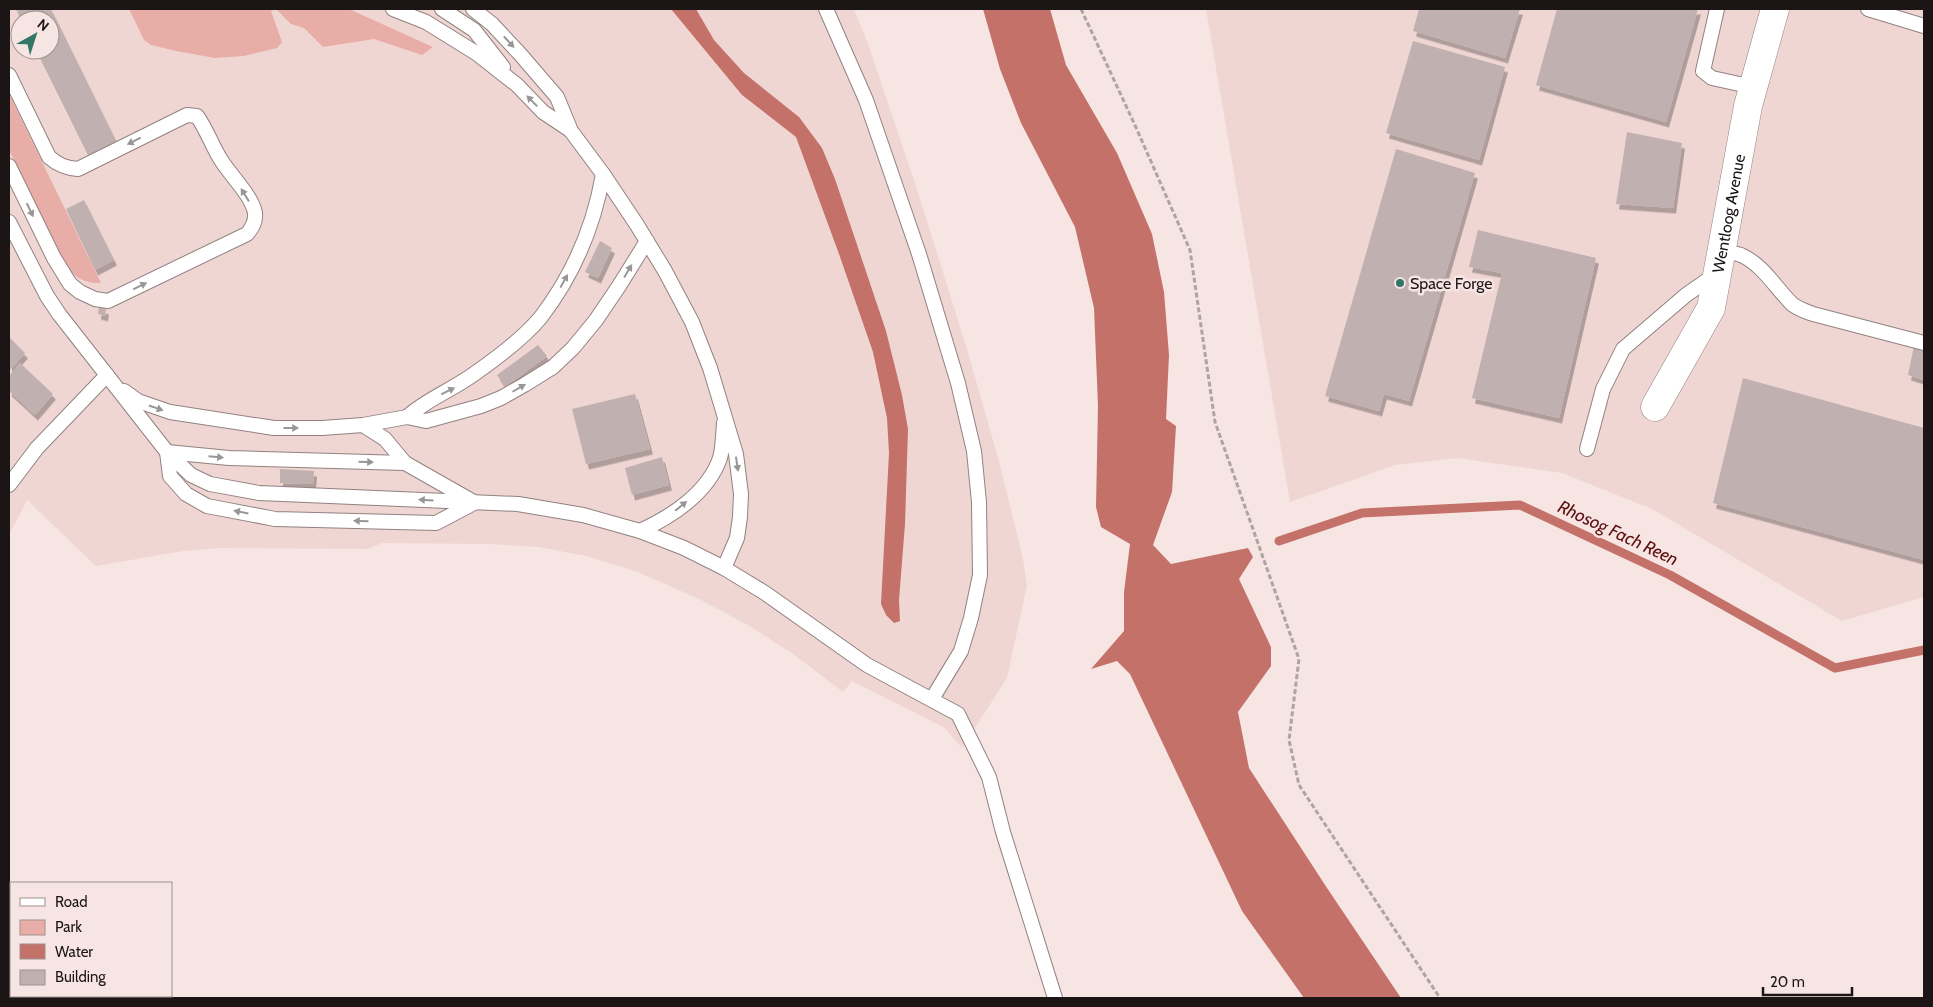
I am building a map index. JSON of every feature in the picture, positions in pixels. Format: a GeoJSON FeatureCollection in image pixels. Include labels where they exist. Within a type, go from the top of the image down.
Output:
{"type":"FeatureCollection","features":[{"type":"Feature","properties":{"kind":"street","name":"Wentloog Avenue"},"geometry":{"type":"LineString","coordinates":[[1655,406],[1711,308],[1748,106],[1775,9]]}},
{"type":"Feature","properties":{"kind":"lane"},"geometry":{"type":"LineString","coordinates":[[393,9],[426,22],[476,53],[517,85]]}},
{"type":"Feature","properties":{"kind":"lane"},"geometry":{"type":"LineString","coordinates":[[442,9],[474,30],[517,85],[543,112],[571,131]]}},
{"type":"Feature","properties":{"kind":"lane"},"geometry":{"type":"LineString","coordinates":[[473,9],[492,24],[557,97],[571,131],[604,174],[646,240],[665,270],[692,322],[710,368],[736,454],[741,494],[740,517],[737,538],[724,568]]}},
{"type":"Feature","properties":{"kind":"lane"},"geometry":{"type":"LineString","coordinates":[[826,9],[866,100],[919,254],[958,382],[974,451],[979,502],[980,575],[972,618],[961,651],[932,699]]}},
{"type":"Feature","properties":{"kind":"lane"},"geometry":{"type":"LineString","coordinates":[[1716,9],[1703,71],[1712,78],[1753,87]]}},
{"type":"Feature","properties":{"kind":"lane"},"geometry":{"type":"LineString","coordinates":[[1868,9],[1924,26]]}},
{"type":"Feature","properties":{"kind":"lane"},"geometry":{"type":"LineString","coordinates":[[9,75],[49,157],[56,164],[67,168],[78,169],[186,115],[197,116],[221,160],[246,195],[255,212],[255,220],[247,234],[108,301],[95,299],[80,292],[70,284],[54,258],[9,166]]}},
{"type":"Feature","properties":{"kind":"lane"},"geometry":{"type":"LineString","coordinates":[[407,417],[421,405],[455,388],[477,373],[517,341],[540,318],[561,288],[578,257],[592,222],[604,174]]}},
{"type":"Feature","properties":{"kind":"lane"},"geometry":{"type":"LineString","coordinates":[[9,222],[47,296],[59,314],[167,452],[191,475],[210,484],[227,489],[260,493],[518,504],[583,515],[640,531],[684,548],[724,568],[765,593],[868,665],[958,714],[988,777],[1055,998]]}},
{"type":"Feature","properties":{"kind":"lane"},"geometry":{"type":"LineString","coordinates":[[111,380],[138,401],[170,412],[242,424],[274,428],[322,428],[364,425],[407,417],[426,421],[481,406],[502,398],[553,366],[573,348],[596,320],[646,240]]}},
{"type":"Feature","properties":{"kind":"lane"},"geometry":{"type":"LineString","coordinates":[[1587,449],[1603,389],[1623,349],[1680,300],[1720,261],[1739,254],[1760,268],[1793,305],[1802,310],[1924,343]]}},
{"type":"Feature","properties":{"kind":"lane"},"geometry":{"type":"LineString","coordinates":[[9,485],[38,448],[111,380]]}},
{"type":"Feature","properties":{"kind":"lane"},"geometry":{"type":"LineString","coordinates":[[640,531],[667,517],[683,505],[709,479],[720,458],[725,417]]}},
{"type":"Feature","properties":{"kind":"lane"},"geometry":{"type":"LineString","coordinates":[[364,425],[386,439],[405,463],[475,502]]}},
{"type":"Feature","properties":{"kind":"lane"},"geometry":{"type":"LineString","coordinates":[[167,452],[229,458],[405,463]]}},
{"type":"Feature","properties":{"kind":"lane"},"geometry":{"type":"LineString","coordinates":[[167,452],[170,476],[186,494],[208,506],[275,519],[436,522],[475,502]]}},
{"type":"Feature","properties":{"kind":"path"},"geometry":{"type":"LineString","coordinates":[[1081,9],[1190,250],[1215,422],[1299,659],[1289,740],[1299,785],[1440,998]]}},
{"type":"Feature","properties":{"kind":"shaded area"},"geometry":{"type":"Polygon","coordinates":[[[9,9],[854,9],[868,44],[916,186],[967,349],[1000,465],[1023,559],[1027,585],[1007,678],[962,748],[945,728],[852,681],[843,692],[793,654],[748,625],[699,599],[638,572],[586,556],[539,547],[488,544],[382,543],[368,549],[220,548],[183,551],[96,566],[27,500],[9,535],[9,9]]]}},
{"type":"Feature","properties":{"kind":"shaded area"},"geometry":{"type":"Polygon","coordinates":[[[1206,9],[1924,9],[1924,597],[1842,621],[1652,509],[1562,473],[1457,458],[1395,465],[1290,502],[1206,9]]]}},
{"type":"Feature","properties":{"kind":"green space"},"geometry":{"type":"Polygon","coordinates":[[[129,9],[275,9],[271,11],[282,42],[277,48],[244,56],[215,58],[176,51],[151,45],[144,40],[129,9]]]}},
{"type":"Feature","properties":{"kind":"green space"},"geometry":{"type":"Polygon","coordinates":[[[276,9],[349,9],[433,47],[422,55],[374,39],[323,47],[304,28],[291,24],[276,9]]]}},
{"type":"Feature","properties":{"kind":"green space"},"geometry":{"type":"Polygon","coordinates":[[[9,94],[101,283],[80,279],[65,265],[9,150],[9,94]]]}},
{"type":"Feature","properties":{"kind":"water"},"geometry":{"type":"Polygon","coordinates":[[[671,9],[696,9],[714,40],[744,73],[799,117],[822,148],[835,179],[886,331],[902,395],[908,429],[905,524],[899,600],[900,621],[894,623],[886,615],[881,604],[889,453],[887,418],[873,352],[796,137],[742,95],[671,9]]]}},
{"type":"Feature","properties":{"kind":"water"},"geometry":{"type":"Polygon","coordinates":[[[983,9],[1050,9],[1066,65],[1117,153],[1152,234],[1164,292],[1169,355],[1166,419],[1176,426],[1172,492],[1153,545],[1171,564],[1248,548],[1253,557],[1239,579],[1271,647],[1271,666],[1238,712],[1249,768],[1401,998],[1304,998],[1242,911],[1130,674],[1117,661],[1091,669],[1124,631],[1124,592],[1130,544],[1101,527],[1096,507],[1098,406],[1094,308],[1075,227],[1021,123],[1000,69],[983,9]]]}},
{"type":"Feature","properties":{"kind":"building"},"geometry":{"type":"Polygon","coordinates":[[[16,9],[51,10],[16,10],[16,9]]]}},
{"type":"Feature","properties":{"kind":"building"},"geometry":{"type":"Polygon","coordinates":[[[1419,9],[1520,9],[1505,58],[1413,31],[1419,9]]]}},
{"type":"Feature","properties":{"kind":"building"},"geometry":{"type":"Polygon","coordinates":[[[1557,9],[1698,9],[1666,122],[1536,85],[1557,9]]]}},
{"type":"Feature","properties":{"kind":"building"},"geometry":{"type":"Polygon","coordinates":[[[60,27],[116,141],[88,155],[41,60],[60,60],[60,27]]]}},
{"type":"Feature","properties":{"kind":"building"},"geometry":{"type":"Polygon","coordinates":[[[1413,41],[1505,67],[1479,160],[1386,133],[1413,41]]]}},
{"type":"Feature","properties":{"kind":"building"},"geometry":{"type":"Polygon","coordinates":[[[1627,132],[1682,143],[1673,208],[1616,204],[1627,132]]]}},
{"type":"Feature","properties":{"kind":"building","name":"Space Forge"},"geometry":{"type":"Polygon","coordinates":[[[1396,149],[1475,173],[1409,401],[1384,394],[1379,411],[1325,396],[1396,149]]]}},
{"type":"Feature","properties":{"kind":"building"},"geometry":{"type":"Polygon","coordinates":[[[84,200],[114,260],[95,270],[66,209],[84,200]]]}},
{"type":"Feature","properties":{"kind":"building"},"geometry":{"type":"Polygon","coordinates":[[[1478,230],[1596,258],[1559,418],[1472,398],[1502,273],[1469,267],[1478,230]]]}},
{"type":"Feature","properties":{"kind":"building"},"geometry":{"type":"Polygon","coordinates":[[[600,241],[612,248],[598,278],[585,272],[600,241]]]}},
{"type":"Feature","properties":{"kind":"building"},"geometry":{"type":"Polygon","coordinates":[[[99,307],[106,309],[105,316],[98,314],[99,307]]]}},
{"type":"Feature","properties":{"kind":"building"},"geometry":{"type":"Polygon","coordinates":[[[9,337],[25,353],[9,371],[9,337]]]}},
{"type":"Feature","properties":{"kind":"building"},"geometry":{"type":"Polygon","coordinates":[[[1915,341],[1924,343],[1924,380],[1908,375],[1915,341]]]}},
{"type":"Feature","properties":{"kind":"building"},"geometry":{"type":"Polygon","coordinates":[[[538,345],[547,356],[505,387],[497,375],[538,345]]]}},
{"type":"Feature","properties":{"kind":"building"},"geometry":{"type":"Polygon","coordinates":[[[20,363],[53,394],[35,415],[9,391],[9,376],[20,363]]]}},
{"type":"Feature","properties":{"kind":"building"},"geometry":{"type":"Polygon","coordinates":[[[1743,378],[1924,428],[1924,560],[1713,503],[1743,378]]]}},
{"type":"Feature","properties":{"kind":"building"},"geometry":{"type":"Polygon","coordinates":[[[635,394],[650,449],[586,464],[572,409],[635,394]]]}},
{"type":"Feature","properties":{"kind":"building"},"geometry":{"type":"Polygon","coordinates":[[[662,457],[669,485],[632,495],[625,468],[662,457]]]}},
{"type":"Feature","properties":{"kind":"building"},"geometry":{"type":"Polygon","coordinates":[[[280,469],[314,471],[313,484],[280,483],[280,469]]]}},
{"type":"Feature","properties":{"kind":"waterway","name":"Rhosog Fach Reen"},"geometry":{"type":"LineString","coordinates":[[1279,541],[1362,513],[1520,505],[1670,575],[1835,668],[1924,650]]}},
{"type":"Feature","properties":{"kind":"place","name":"Space Forge"},"geometry":{"type":"Point","coordinates":[1400,283]}}]}
